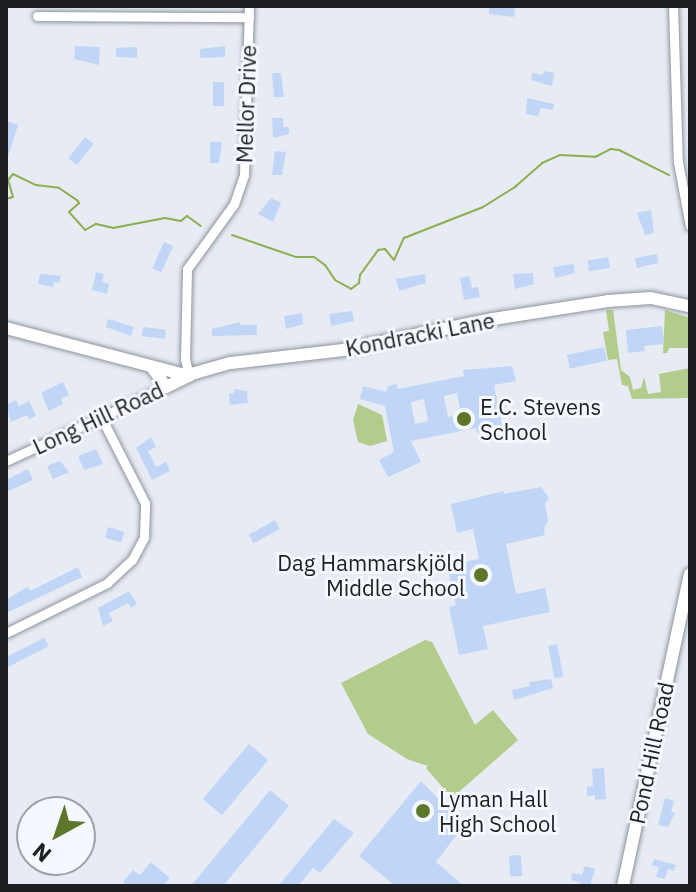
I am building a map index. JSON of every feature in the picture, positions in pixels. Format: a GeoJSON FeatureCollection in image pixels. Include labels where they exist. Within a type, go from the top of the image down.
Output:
{"type":"FeatureCollection","features":[{"type":"Feature","properties":{"kind":"main road","name":"Kondracki Lane"},"geometry":{"type":"LineString","coordinates":[[189,376],[231,363],[343,350],[493,319],[608,301],[651,298],[690,306]]}},
{"type":"Feature","properties":{"kind":"main road"},"geometry":{"type":"LineString","coordinates":[[6,328],[152,367],[175,369],[189,376]]}},
{"type":"Feature","properties":{"kind":"main road"},"geometry":{"type":"LineString","coordinates":[[152,367],[166,387]]}},
{"type":"Feature","properties":{"kind":"main road","name":"Long Hill Road"},"geometry":{"type":"LineString","coordinates":[[166,387],[189,376]]}},
{"type":"Feature","properties":{"kind":"main road","name":"Pond Hill Road"},"geometry":{"type":"LineString","coordinates":[[623,886],[690,574]]}},
{"type":"Feature","properties":{"kind":"street"},"geometry":{"type":"LineString","coordinates":[[673,6],[678,162],[690,226]]}},
{"type":"Feature","properties":{"kind":"street"},"geometry":{"type":"LineString","coordinates":[[37,16],[249,11]]}},
{"type":"Feature","properties":{"kind":"street","name":"Mellor Drive"},"geometry":{"type":"LineString","coordinates":[[189,376],[185,359],[186,272],[192,258],[234,204],[244,175],[249,11]]}},
{"type":"Feature","properties":{"kind":"street","name":"Long Hill Road"},"geometry":{"type":"LineString","coordinates":[[6,461],[166,387]]}},
{"type":"Feature","properties":{"kind":"street"},"geometry":{"type":"LineString","coordinates":[[6,633],[107,583],[132,560],[144,537],[145,503],[101,417]]}},
{"type":"Feature","properties":{"kind":"street"},"geometry":{"type":"LineString","coordinates":[[675,635],[690,635]]}},
{"type":"Feature","properties":{"kind":"green space"},"geometry":{"type":"Polygon","coordinates":[[[606,310],[613,310],[621,370],[630,377],[633,390],[641,388],[644,377],[648,394],[661,392],[659,374],[690,368],[690,398],[632,399],[628,386],[622,385],[617,359],[608,360],[603,332],[609,331],[606,310]]]}},
{"type":"Feature","properties":{"kind":"green space"},"geometry":{"type":"Polygon","coordinates":[[[665,310],[690,318],[690,348],[669,348],[667,353],[663,353],[665,310]]]}},
{"type":"Feature","properties":{"kind":"green space"},"geometry":{"type":"Polygon","coordinates":[[[358,404],[382,415],[387,441],[370,446],[358,442],[353,420],[358,404]]]}},
{"type":"Feature","properties":{"kind":"green space"},"geometry":{"type":"Polygon","coordinates":[[[425,640],[432,642],[475,725],[493,710],[518,740],[452,798],[426,768],[428,766],[407,759],[368,734],[341,683],[425,640]]]}},
{"type":"Feature","properties":{"kind":"building"},"geometry":{"type":"Polygon","coordinates":[[[489,6],[515,6],[514,17],[489,14],[489,6]]]}},
{"type":"Feature","properties":{"kind":"building"},"geometry":{"type":"Polygon","coordinates":[[[75,46],[100,47],[99,65],[74,59],[75,46]]]}},
{"type":"Feature","properties":{"kind":"building"},"geometry":{"type":"Polygon","coordinates":[[[225,46],[225,57],[200,58],[200,49],[225,46]]]}},
{"type":"Feature","properties":{"kind":"building"},"geometry":{"type":"Polygon","coordinates":[[[137,47],[137,58],[116,57],[116,48],[137,47]]]}},
{"type":"Feature","properties":{"kind":"building"},"geometry":{"type":"Polygon","coordinates":[[[544,71],[554,73],[552,86],[531,80],[532,73],[543,75],[544,71]]]}},
{"type":"Feature","properties":{"kind":"building"},"geometry":{"type":"Polygon","coordinates":[[[272,73],[281,73],[284,97],[274,97],[272,73]]]}},
{"type":"Feature","properties":{"kind":"building"},"geometry":{"type":"Polygon","coordinates":[[[213,82],[224,82],[224,106],[213,106],[213,82]]]}},
{"type":"Feature","properties":{"kind":"building"},"geometry":{"type":"Polygon","coordinates":[[[527,98],[554,104],[553,110],[541,108],[538,116],[526,114],[527,98]]]}},
{"type":"Feature","properties":{"kind":"building"},"geometry":{"type":"Polygon","coordinates":[[[272,118],[283,118],[283,127],[289,127],[289,134],[273,138],[272,118]]]}},
{"type":"Feature","properties":{"kind":"building"},"geometry":{"type":"Polygon","coordinates":[[[7,121],[18,125],[6,163],[6,125],[7,121]]]}},
{"type":"Feature","properties":{"kind":"building"},"geometry":{"type":"Polygon","coordinates":[[[85,137],[94,144],[77,165],[68,158],[85,137]]]}},
{"type":"Feature","properties":{"kind":"building"},"geometry":{"type":"Polygon","coordinates":[[[210,142],[222,142],[219,163],[210,163],[210,142]]]}},
{"type":"Feature","properties":{"kind":"building"},"geometry":{"type":"Polygon","coordinates":[[[275,151],[286,152],[282,175],[272,175],[275,151]]]}},
{"type":"Feature","properties":{"kind":"building"},"geometry":{"type":"Polygon","coordinates":[[[271,198],[281,203],[273,222],[258,214],[271,198]]]}},
{"type":"Feature","properties":{"kind":"building"},"geometry":{"type":"Polygon","coordinates":[[[651,210],[654,233],[645,235],[637,213],[651,210]]]}},
{"type":"Feature","properties":{"kind":"building"},"geometry":{"type":"Polygon","coordinates":[[[164,242],[173,246],[161,273],[152,268],[164,242]]]}},
{"type":"Feature","properties":{"kind":"building"},"geometry":{"type":"Polygon","coordinates":[[[657,254],[658,263],[637,268],[635,258],[657,254]]]}},
{"type":"Feature","properties":{"kind":"building"},"geometry":{"type":"Polygon","coordinates":[[[608,257],[610,268],[589,271],[587,261],[608,257]]]}},
{"type":"Feature","properties":{"kind":"building"},"geometry":{"type":"Polygon","coordinates":[[[574,264],[575,273],[555,278],[553,267],[574,264]]]}},
{"type":"Feature","properties":{"kind":"building"},"geometry":{"type":"Polygon","coordinates":[[[96,272],[104,274],[102,282],[109,284],[107,294],[92,290],[96,272]]]}},
{"type":"Feature","properties":{"kind":"building"},"geometry":{"type":"Polygon","coordinates":[[[533,273],[534,284],[515,289],[513,274],[533,273]]]}},
{"type":"Feature","properties":{"kind":"building"},"geometry":{"type":"Polygon","coordinates":[[[40,274],[61,276],[59,283],[54,282],[53,287],[38,284],[40,274]]]}},
{"type":"Feature","properties":{"kind":"building"},"geometry":{"type":"Polygon","coordinates":[[[425,274],[426,283],[399,291],[396,279],[425,274]]]}},
{"type":"Feature","properties":{"kind":"building"},"geometry":{"type":"Polygon","coordinates":[[[469,276],[472,288],[478,287],[480,297],[464,300],[460,278],[469,276]]]}},
{"type":"Feature","properties":{"kind":"building"},"geometry":{"type":"Polygon","coordinates":[[[352,311],[354,321],[331,326],[329,314],[352,311]]]}},
{"type":"Feature","properties":{"kind":"building"},"geometry":{"type":"Polygon","coordinates":[[[302,313],[303,324],[286,329],[284,316],[302,313]]]}},
{"type":"Feature","properties":{"kind":"building"},"geometry":{"type":"Polygon","coordinates":[[[108,319],[134,327],[131,336],[106,327],[108,319]]]}},
{"type":"Feature","properties":{"kind":"building"},"geometry":{"type":"Polygon","coordinates":[[[240,322],[240,325],[257,325],[257,335],[212,336],[212,329],[240,322]]]}},
{"type":"Feature","properties":{"kind":"building"},"geometry":{"type":"Polygon","coordinates":[[[662,326],[664,344],[644,346],[645,351],[628,353],[626,330],[662,326]]]}},
{"type":"Feature","properties":{"kind":"building"},"geometry":{"type":"Polygon","coordinates":[[[143,327],[166,330],[165,339],[142,336],[143,327]]]}},
{"type":"Feature","properties":{"kind":"building"},"geometry":{"type":"Polygon","coordinates":[[[604,347],[607,361],[570,369],[567,355],[604,347]]]}},
{"type":"Feature","properties":{"kind":"building","name":"E.C. Stevens School"},"geometry":{"type":"Polygon","coordinates":[[[512,366],[516,381],[494,385],[503,430],[477,433],[476,428],[411,441],[421,462],[388,477],[379,460],[394,452],[385,406],[360,399],[363,386],[386,392],[388,386],[396,384],[398,389],[464,376],[463,370],[512,366]],[[457,393],[444,396],[448,417],[461,415],[457,393]],[[424,399],[411,402],[415,424],[428,421],[424,399]]]}},
{"type":"Feature","properties":{"kind":"building"},"geometry":{"type":"Polygon","coordinates":[[[63,382],[69,395],[61,399],[63,404],[49,411],[41,393],[63,382]]]}},
{"type":"Feature","properties":{"kind":"building"},"geometry":{"type":"Polygon","coordinates":[[[234,389],[247,391],[248,403],[230,405],[229,394],[234,393],[234,389]]]}},
{"type":"Feature","properties":{"kind":"building"},"geometry":{"type":"Polygon","coordinates":[[[16,400],[19,406],[29,401],[36,416],[29,419],[27,415],[11,422],[6,405],[16,400]]]}},
{"type":"Feature","properties":{"kind":"building"},"geometry":{"type":"Polygon","coordinates":[[[151,437],[156,447],[148,451],[156,467],[166,462],[170,471],[152,480],[136,448],[151,437]]]}},
{"type":"Feature","properties":{"kind":"building"},"geometry":{"type":"Polygon","coordinates":[[[96,449],[103,464],[84,470],[78,456],[96,449]]]}},
{"type":"Feature","properties":{"kind":"building"},"geometry":{"type":"Polygon","coordinates":[[[60,461],[69,472],[53,479],[47,466],[60,461]]]}},
{"type":"Feature","properties":{"kind":"building"},"geometry":{"type":"Polygon","coordinates":[[[28,469],[33,480],[6,492],[6,480],[28,469]]]}},
{"type":"Feature","properties":{"kind":"building","name":"Dag Hammarskjöld Middle School"},"geometry":{"type":"Polygon","coordinates":[[[541,487],[549,498],[545,504],[548,521],[544,528],[545,535],[506,544],[516,594],[545,588],[550,612],[483,626],[488,649],[459,655],[449,607],[456,605],[447,565],[479,559],[473,529],[457,533],[451,504],[504,491],[504,494],[541,487]]]}},
{"type":"Feature","properties":{"kind":"building"},"geometry":{"type":"Polygon","coordinates":[[[275,520],[280,529],[254,543],[249,535],[275,520]]]}},
{"type":"Feature","properties":{"kind":"building"},"geometry":{"type":"Polygon","coordinates":[[[108,527],[124,532],[121,542],[105,538],[108,527]]]}},
{"type":"Feature","properties":{"kind":"building"},"geometry":{"type":"Polygon","coordinates":[[[78,567],[82,577],[6,613],[6,600],[28,587],[30,591],[78,567]]]}},
{"type":"Feature","properties":{"kind":"building"},"geometry":{"type":"Polygon","coordinates":[[[129,591],[137,604],[131,608],[128,603],[109,613],[113,621],[103,626],[98,608],[129,591]]]}},
{"type":"Feature","properties":{"kind":"building"},"geometry":{"type":"Polygon","coordinates":[[[44,638],[49,646],[6,668],[6,657],[44,638]]]}},
{"type":"Feature","properties":{"kind":"building"},"geometry":{"type":"Polygon","coordinates":[[[557,644],[563,676],[554,678],[548,646],[557,644]]]}},
{"type":"Feature","properties":{"kind":"building"},"geometry":{"type":"Polygon","coordinates":[[[551,679],[553,688],[514,700],[512,690],[530,686],[529,682],[551,679]]]}},
{"type":"Feature","properties":{"kind":"building"},"geometry":{"type":"Polygon","coordinates":[[[249,744],[268,760],[222,815],[203,799],[249,744]]]}},
{"type":"Feature","properties":{"kind":"building"},"geometry":{"type":"Polygon","coordinates":[[[604,768],[606,799],[595,800],[595,795],[587,796],[587,787],[593,786],[592,769],[604,768]]]}},
{"type":"Feature","properties":{"kind":"building"},"geometry":{"type":"Polygon","coordinates":[[[421,781],[464,825],[436,862],[464,886],[395,886],[359,856],[421,781]]]}},
{"type":"Feature","properties":{"kind":"building"},"geometry":{"type":"Polygon","coordinates":[[[270,790],[289,806],[223,886],[191,886],[270,790]]]}},
{"type":"Feature","properties":{"kind":"building"},"geometry":{"type":"Polygon","coordinates":[[[665,798],[674,801],[671,812],[675,813],[668,827],[658,825],[665,798]]]}},
{"type":"Feature","properties":{"kind":"building"},"geometry":{"type":"Polygon","coordinates":[[[334,819],[354,833],[320,873],[313,868],[298,886],[278,886],[334,819]]]}},
{"type":"Feature","properties":{"kind":"building"},"geometry":{"type":"Polygon","coordinates":[[[521,855],[522,876],[510,877],[509,856],[521,855]]]}},
{"type":"Feature","properties":{"kind":"building"},"geometry":{"type":"Polygon","coordinates":[[[654,859],[676,865],[674,871],[668,869],[665,879],[656,877],[659,867],[652,865],[654,859]]]}},
{"type":"Feature","properties":{"kind":"building"},"geometry":{"type":"Polygon","coordinates":[[[151,862],[170,878],[163,886],[128,886],[123,882],[133,870],[140,875],[151,862]]]}},
{"type":"Feature","properties":{"kind":"building"},"geometry":{"type":"Polygon","coordinates":[[[585,866],[595,869],[590,886],[579,886],[580,882],[571,880],[572,873],[582,875],[585,866]]]}},
{"type":"Feature","properties":{"kind":"waterway"},"geometry":{"type":"LineString","coordinates":[[232,235],[296,257],[314,257],[325,265],[335,280],[351,289],[359,283],[360,275],[378,250],[385,249],[394,260],[404,238],[483,207],[516,186],[542,163],[560,155],[595,157],[611,149],[619,150],[669,175]]}},
{"type":"Feature","properties":{"kind":"waterway"},"geometry":{"type":"LineString","coordinates":[[6,199],[13,197],[8,180],[13,174],[36,185],[59,188],[77,200],[79,203],[69,212],[85,230],[96,224],[113,228],[165,218],[181,221],[187,216],[201,226]]}},
{"type":"Feature","properties":{"kind":"place","name":"E.C. Stevens School"},"geometry":{"type":"Point","coordinates":[464,419]}},
{"type":"Feature","properties":{"kind":"place","name":"Dag Hammarskjöld Middle School"},"geometry":{"type":"Point","coordinates":[481,575]}},
{"type":"Feature","properties":{"kind":"place","name":"Lyman Hall High School"},"geometry":{"type":"Point","coordinates":[423,811]}}]}
